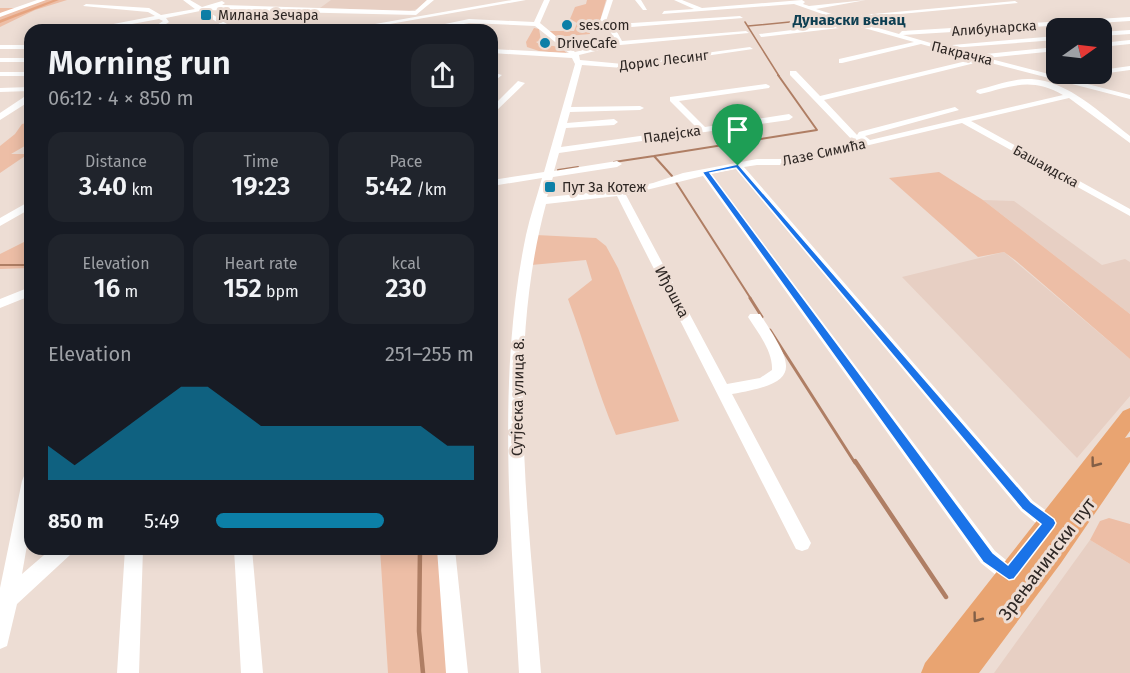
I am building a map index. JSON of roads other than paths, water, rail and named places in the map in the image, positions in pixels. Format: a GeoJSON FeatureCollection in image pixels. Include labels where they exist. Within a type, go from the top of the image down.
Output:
{"type":"FeatureCollection","features":[{"type":"Feature","properties":{"kind":"main road","name":"Зрењанински пут"},"geometry":{"type":"LineString","coordinates":[[935,673],[1130,416]]}},
{"type":"Feature","properties":{"kind":"main road","name":"Зрењанински пут"},"geometry":{"type":"LineString","coordinates":[[962,673],[1052,555],[1130,445]]}},
{"type":"Feature","properties":{"kind":"street"},"geometry":{"type":"LineString","coordinates":[[1,13],[43,0]]}},
{"type":"Feature","properties":{"kind":"street"},"geometry":{"type":"LineString","coordinates":[[99,0],[86,6],[149,10],[162,16],[166,22],[163,24]]}},
{"type":"Feature","properties":{"kind":"street"},"geometry":{"type":"LineString","coordinates":[[186,0],[224,24]]}},
{"type":"Feature","properties":{"kind":"street"},"geometry":{"type":"LineString","coordinates":[[214,7],[226,0]]}},
{"type":"Feature","properties":{"kind":"street"},"geometry":{"type":"LineString","coordinates":[[313,10],[327,0]]}},
{"type":"Feature","properties":{"kind":"street"},"geometry":{"type":"LineString","coordinates":[[419,15],[431,0]]}},
{"type":"Feature","properties":{"kind":"street"},"geometry":{"type":"LineString","coordinates":[[374,24],[523,0]]}},
{"type":"Feature","properties":{"kind":"street"},"geometry":{"type":"LineString","coordinates":[[537,24],[547,0]]}},
{"type":"Feature","properties":{"kind":"street"},"geometry":{"type":"LineString","coordinates":[[603,21],[610,0]]}},
{"type":"Feature","properties":{"kind":"street"},"geometry":{"type":"LineString","coordinates":[[638,0],[645,9]]}},
{"type":"Feature","properties":{"kind":"street"},"geometry":{"type":"LineString","coordinates":[[677,0],[702,10]]}},
{"type":"Feature","properties":{"kind":"street"},"geometry":{"type":"LineString","coordinates":[[664,13],[810,0]]}},
{"type":"Feature","properties":{"kind":"street"},"geometry":{"type":"LineString","coordinates":[[807,8],[863,0]]}},
{"type":"Feature","properties":{"kind":"street","name":"Пакрачка"},"geometry":{"type":"LineString","coordinates":[[796,3],[853,24],[983,60],[1046,74]]}},
{"type":"Feature","properties":{"kind":"street"},"geometry":{"type":"LineString","coordinates":[[833,18],[1015,3]]}},
{"type":"Feature","properties":{"kind":"street"},"geometry":{"type":"LineString","coordinates":[[819,13],[891,5]]}},
{"type":"Feature","properties":{"kind":"street"},"geometry":{"type":"LineString","coordinates":[[125,24],[214,7],[419,15],[433,24]]}},
{"type":"Feature","properties":{"kind":"street"},"geometry":{"type":"LineString","coordinates":[[871,28],[1094,16]]}},
{"type":"Feature","properties":{"kind":"street"},"geometry":{"type":"LineString","coordinates":[[620,42],[612,29],[617,26],[740,18]]}},
{"type":"Feature","properties":{"kind":"street","name":"Алибунарска"},"geometry":{"type":"LineString","coordinates":[[894,34],[1130,19]]}},
{"type":"Feature","properties":{"kind":"street"},"geometry":{"type":"LineString","coordinates":[[98,21],[101,24]]}},
{"type":"Feature","properties":{"kind":"street"},"geometry":{"type":"LineString","coordinates":[[456,24],[469,21],[537,24],[577,58]]}},
{"type":"Feature","properties":{"kind":"street"},"geometry":{"type":"LineString","coordinates":[[761,34],[853,24]]}},
{"type":"Feature","properties":{"kind":"street"},"geometry":{"type":"LineString","coordinates":[[1112,33],[1130,32]]}},
{"type":"Feature","properties":{"kind":"street"},"geometry":{"type":"LineString","coordinates":[[498,53],[577,58],[620,42],[746,33]]}},
{"type":"Feature","properties":{"kind":"street"},"geometry":{"type":"LineString","coordinates":[[842,61],[919,42],[1046,34]]}},
{"type":"Feature","properties":{"kind":"street"},"geometry":{"type":"LineString","coordinates":[[936,47],[1046,39]]}},
{"type":"Feature","properties":{"kind":"street"},"geometry":{"type":"LineString","coordinates":[[1112,44],[1130,42]]}},
{"type":"Feature","properties":{"kind":"street"},"geometry":{"type":"LineString","coordinates":[[0,47],[24,47]]}},
{"type":"Feature","properties":{"kind":"street","name":"Дорис Лесинг"},"geometry":{"type":"LineString","coordinates":[[577,58],[623,66],[750,49]]}},
{"type":"Feature","properties":{"kind":"street"},"geometry":{"type":"LineString","coordinates":[[973,57],[1046,50]]}},
{"type":"Feature","properties":{"kind":"street","name":"Сутјеска улица 8."},"geometry":{"type":"LineString","coordinates":[[530,673],[518,513],[516,392],[526,264],[567,110],[577,58]]}},
{"type":"Feature","properties":{"kind":"street"},"geometry":{"type":"LineString","coordinates":[[0,60],[24,60]]}},
{"type":"Feature","properties":{"kind":"street"},"geometry":{"type":"LineString","coordinates":[[819,99],[983,60]]}},
{"type":"Feature","properties":{"kind":"street"},"geometry":{"type":"LineString","coordinates":[[1112,70],[1130,68]]}},
{"type":"Feature","properties":{"kind":"street"},"geometry":{"type":"LineString","coordinates":[[793,73],[840,124],[864,143]]}},
{"type":"Feature","properties":{"kind":"street"},"geometry":{"type":"LineString","coordinates":[[0,74],[24,74]]}},
{"type":"Feature","properties":{"kind":"street"},"geometry":{"type":"LineString","coordinates":[[980,92],[1031,81],[1050,85],[1130,140]]}},
{"type":"Feature","properties":{"kind":"street"},"geometry":{"type":"LineString","coordinates":[[498,106],[521,82]]}},
{"type":"Feature","properties":{"kind":"street","name":"Пакрачка"},"geometry":{"type":"LineString","coordinates":[[1083,84],[1130,97]]}},
{"type":"Feature","properties":{"kind":"street"},"geometry":{"type":"LineString","coordinates":[[704,130],[673,99],[766,86]]}},
{"type":"Feature","properties":{"kind":"street"},"geometry":{"type":"LineString","coordinates":[[0,90],[24,88]]}},
{"type":"Feature","properties":{"kind":"street","name":"Лазе Симића"},"geometry":{"type":"LineString","coordinates":[[541,201],[620,193],[757,162],[785,162],[1069,96]]}},
{"type":"Feature","properties":{"kind":"street"},"geometry":{"type":"LineString","coordinates":[[0,117],[24,101]]}},
{"type":"Feature","properties":{"kind":"street"},"geometry":{"type":"LineString","coordinates":[[567,110],[640,108]]}},
{"type":"Feature","properties":{"kind":"street"},"geometry":{"type":"LineString","coordinates":[[864,143],[861,137],[867,132],[955,110]]}},
{"type":"Feature","properties":{"kind":"street","name":"Падејска"},"geometry":{"type":"LineString","coordinates":[[555,151],[789,117]]}},
{"type":"Feature","properties":{"kind":"street","name":"Башаидска"},"geometry":{"type":"LineString","coordinates":[[962,120],[1130,213]]}},
{"type":"Feature","properties":{"kind":"street"},"geometry":{"type":"LineString","coordinates":[[562,126],[614,122]]}},
{"type":"Feature","properties":{"kind":"street"},"geometry":{"type":"LineString","coordinates":[[498,177],[617,164]]}},
{"type":"Feature","properties":{"kind":"street"},"geometry":{"type":"LineString","coordinates":[[738,166],[1026,506],[1049,523]]}},
{"type":"Feature","properties":{"kind":"street"},"geometry":{"type":"LineString","coordinates":[[498,182],[549,171]]}},
{"type":"Feature","properties":{"kind":"street"},"geometry":{"type":"LineString","coordinates":[[705,172],[988,557],[1009,574]]}},
{"type":"Feature","properties":{"kind":"street","name":"Иђошка"},"geometry":{"type":"LineString","coordinates":[[620,193],[802,543]]}},
{"type":"Feature","properties":{"kind":"street"},"geometry":{"type":"LineString","coordinates":[[0,223],[24,208]]}},
{"type":"Feature","properties":{"kind":"street"},"geometry":{"type":"LineString","coordinates":[[0,304],[24,294]]}},
{"type":"Feature","properties":{"kind":"street"},"geometry":{"type":"LineString","coordinates":[[724,390],[766,383],[781,369],[775,347],[755,317]]}},
{"type":"Feature","properties":{"kind":"street"},"geometry":{"type":"LineString","coordinates":[[0,639],[3,602],[24,508]]}},
{"type":"Feature","properties":{"kind":"street"},"geometry":{"type":"LineString","coordinates":[[3,602],[57,555]]}},
{"type":"Feature","properties":{"kind":"street"},"geometry":{"type":"LineString","coordinates":[[128,673],[134,555]]}},
{"type":"Feature","properties":{"kind":"street"},"geometry":{"type":"LineString","coordinates":[[243,555],[252,673]]}},
{"type":"Feature","properties":{"kind":"street"},"geometry":{"type":"LineString","coordinates":[[447,555],[457,673]]}},
{"type":"Feature","properties":{"kind":"waterway"},"geometry":{"type":"LineString","coordinates":[[0,22],[57,0]]}},
{"type":"Feature","properties":{"kind":"waterway"},"geometry":{"type":"LineString","coordinates":[[748,26],[830,18]]}},
{"type":"Feature","properties":{"kind":"waterway"},"geometry":{"type":"LineString","coordinates":[[745,22],[779,76]]}},
{"type":"Feature","properties":{"kind":"waterway"},"geometry":{"type":"LineString","coordinates":[[654,156],[817,130],[778,75]]}},
{"type":"Feature","properties":{"kind":"waterway"},"geometry":{"type":"LineString","coordinates":[[614,162],[654,156]]}},
{"type":"Feature","properties":{"kind":"waterway"},"geometry":{"type":"LineString","coordinates":[[654,156],[672,176],[751,299]]}},
{"type":"Feature","properties":{"kind":"waterway"},"geometry":{"type":"LineString","coordinates":[[558,170],[578,167]]}},
{"type":"Feature","properties":{"kind":"waterway"},"geometry":{"type":"LineString","coordinates":[[0,265],[24,265]]}},
{"type":"Feature","properties":{"kind":"waterway"},"geometry":{"type":"LineString","coordinates":[[750,298],[762,317]]}},
{"type":"Feature","properties":{"kind":"waterway"},"geometry":{"type":"LineString","coordinates":[[770,330],[855,463]]}},
{"type":"Feature","properties":{"kind":"waterway"},"geometry":{"type":"LineString","coordinates":[[855,461],[946,597]]}},
{"type":"Feature","properties":{"kind":"waterway"},"geometry":{"type":"LineString","coordinates":[[420,555],[419,631],[423,673]]}},
{"type":"Feature","properties":{"kind":"place","name":"Милана Зечара"},"geometry":{"type":"Point","coordinates":[206,15]}},
{"type":"Feature","properties":{"kind":"place","name":"ses.com"},"geometry":{"type":"Point","coordinates":[567,25]}},
{"type":"Feature","properties":{"kind":"place","name":"DriveCafe"},"geometry":{"type":"Point","coordinates":[545,43]}},
{"type":"Feature","properties":{"kind":"place","name":"Пут За Котеж"},"geometry":{"type":"Point","coordinates":[550,187]}},
{"type":"Feature","properties":{"kind":"district","name":"Дунавски венац"},"geometry":{"type":"Point","coordinates":[849,20]}}]}
